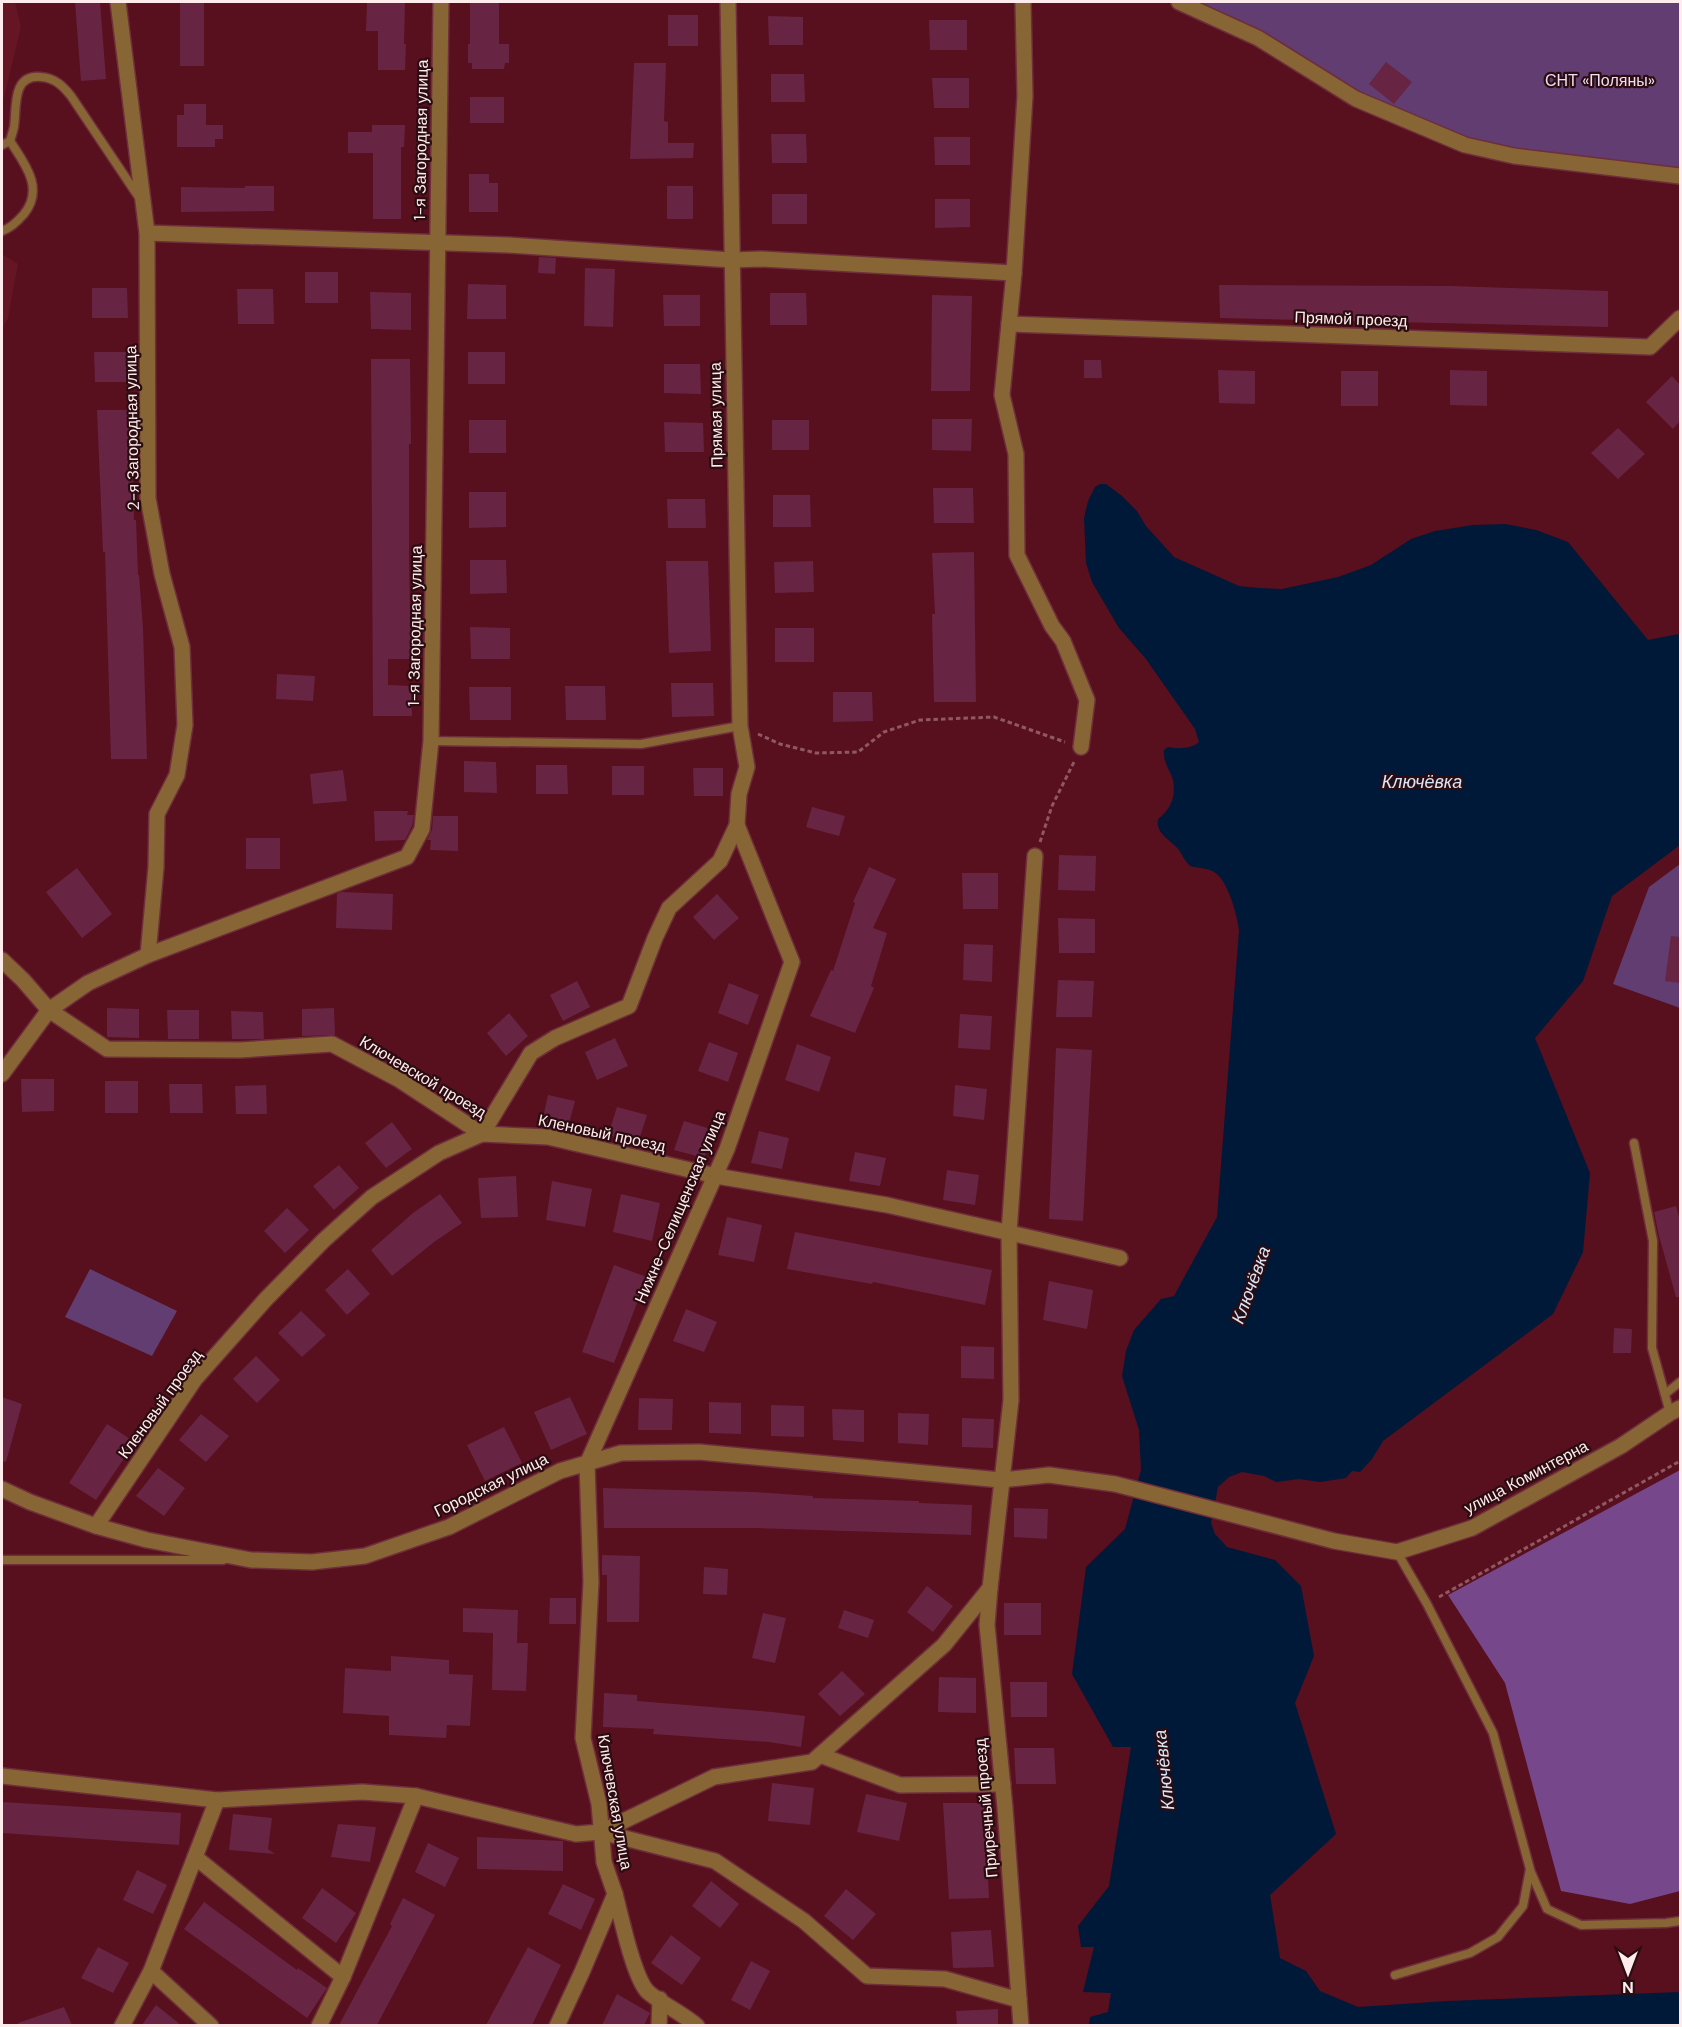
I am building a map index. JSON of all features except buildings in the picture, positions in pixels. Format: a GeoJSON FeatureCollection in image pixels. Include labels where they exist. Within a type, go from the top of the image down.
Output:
{"type":"FeatureCollection","features":[{"type":"Feature","properties":{"kind":"street","name":"2-я Загородная улица"},"geometry":{"type":"LineString","coordinates":[[118,2],[147,233],[148,498],[162,574],[182,647],[185,725],[177,775],[157,814],[156,867],[148,955]]}},
{"type":"Feature","properties":{"kind":"street","name":"1-я Загородная улица"},"geometry":{"type":"LineString","coordinates":[[49,1010],[88,983],[148,955],[407,856],[422,829],[431,741],[441,2]]}},
{"type":"Feature","properties":{"kind":"street","name":"Прямая улица"},"geometry":{"type":"LineString","coordinates":[[728,2],[740,726],[747,767],[739,794],[737,825]]}},
{"type":"Feature","properties":{"kind":"street"},"geometry":{"type":"LineString","coordinates":[[1023,2],[1025,96],[1014,273],[1002,395],[1016,454],[1017,555],[1052,626],[1063,641],[1087,700],[1081,747]]}},
{"type":"Feature","properties":{"kind":"street"},"geometry":{"type":"LineString","coordinates":[[1179,2],[1258,38],[1356,99],[1465,145],[1514,156],[1680,176]]}},
{"type":"Feature","properties":{"kind":"street"},"geometry":{"type":"LineString","coordinates":[[147,233],[438,242],[731,260],[773,259],[1014,273]]}},
{"type":"Feature","properties":{"kind":"street","name":"Прямой проезд"},"geometry":{"type":"LineString","coordinates":[[1009,324],[1650,347],[1680,318]]}},
{"type":"Feature","properties":{"kind":"street","name":"Ключевской проезд"},"geometry":{"type":"LineString","coordinates":[[2,960],[49,1010],[108,1049],[240,1050],[332,1044],[398,1079],[482,1134],[531,1053],[555,1038],[629,1006],[669,908],[720,861],[737,825]]}},
{"type":"Feature","properties":{"kind":"street","name":"Нижне-Селищенская улица"},"geometry":{"type":"LineString","coordinates":[[587,1464],[716,1176],[792,962],[737,825]]}},
{"type":"Feature","properties":{"kind":"street","name":"Приречный проезд"},"geometry":{"type":"LineString","coordinates":[[1021,2025],[1003,1784],[987,1625],[1011,1400],[1009,1233],[1035,856]]}},
{"type":"Feature","properties":{"kind":"street"},"geometry":{"type":"LineString","coordinates":[[2,1074],[49,1010]]}},
{"type":"Feature","properties":{"kind":"street","name":"Кленовый проезд"},"geometry":{"type":"LineString","coordinates":[[96,1526],[195,1379],[266,1299],[324,1240],[372,1197],[439,1153],[482,1134],[548,1137],[716,1176],[887,1205],[1120,1258]]}},
{"type":"Feature","properties":{"kind":"street","name":"улица Коминтерна"},"geometry":{"type":"LineString","coordinates":[[1115,1484],[1334,1541],[1397,1552],[1472,1528],[1621,1446],[1675,1410]]}},
{"type":"Feature","properties":{"kind":"street","name":"Городская улица"},"geometry":{"type":"LineString","coordinates":[[2,1489],[30,1502],[96,1526],[147,1540],[251,1560],[312,1562],[365,1556],[449,1527],[560,1471],[621,1453],[699,1452],[1001,1480],[1050,1475],[1115,1484]]}},
{"type":"Feature","properties":{"kind":"street","name":"Ключевская улица"},"geometry":{"type":"LineString","coordinates":[[557,2025],[615,1894],[604,1862],[599,1804],[583,1738],[591,1582],[587,1464]]}},
{"type":"Feature","properties":{"kind":"street"},"geometry":{"type":"LineString","coordinates":[[602,1832],[714,1777],[812,1762],[944,1645],[990,1588]]}},
{"type":"Feature","properties":{"kind":"street"},"geometry":{"type":"LineString","coordinates":[[820,1755],[900,1785],[1003,1784]]}},
{"type":"Feature","properties":{"kind":"street"},"geometry":{"type":"LineString","coordinates":[[2,1776],[217,1800],[362,1792],[416,1796],[576,1834],[602,1832],[715,1861],[804,1921],[867,1976],[945,1979],[1019,2000]]}},
{"type":"Feature","properties":{"kind":"street"},"geometry":{"type":"LineString","coordinates":[[319,2025],[343,1977],[416,1796]]}},
{"type":"Feature","properties":{"kind":"street"},"geometry":{"type":"LineString","coordinates":[[122,2025],[151,1971],[217,1800]]}},
{"type":"Feature","properties":{"kind":"street"},"geometry":{"type":"LineString","coordinates":[[195,1857],[343,1977]]}},
{"type":"Feature","properties":{"kind":"street"},"geometry":{"type":"LineString","coordinates":[[615,1894],[627,1940],[638,1973],[647,1991],[697,2025]]}},
{"type":"Feature","properties":{"kind":"street"},"geometry":{"type":"LineString","coordinates":[[151,1971],[211,2025]]}},
{"type":"Feature","properties":{"kind":"street"},"geometry":{"type":"LineString","coordinates":[[659,2025],[660,1999]]}},
{"type":"Feature","properties":{"kind":"lane"},"geometry":{"type":"LineString","coordinates":[[2,231],[18,221],[28,208],[34,193],[32,178],[5,143],[14,128],[14,107],[19,88],[26,80],[35,76],[47,77],[60,84],[71,96],[142,201]]}},
{"type":"Feature","properties":{"kind":"lane"},"geometry":{"type":"LineString","coordinates":[[431,741],[641,744],[740,726]]}},
{"type":"Feature","properties":{"kind":"lane"},"geometry":{"type":"LineString","coordinates":[[1634,1143],[1653,1241],[1652,1348],[1665,1394],[1675,1410]]}},
{"type":"Feature","properties":{"kind":"lane"},"geometry":{"type":"LineString","coordinates":[[1665,1394],[1680,1382]]}},
{"type":"Feature","properties":{"kind":"lane"},"geometry":{"type":"LineString","coordinates":[[1397,1552],[1427,1604],[1493,1732],[1530,1869],[1547,1909],[1581,1925],[1680,1921]]}},
{"type":"Feature","properties":{"kind":"lane"},"geometry":{"type":"LineString","coordinates":[[2,1560],[251,1560]]}},
{"type":"Feature","properties":{"kind":"lane"},"geometry":{"type":"LineString","coordinates":[[1395,1974],[1470,1953],[1498,1937],[1523,1906],[1530,1869]]}},
{"type":"Feature","properties":{"kind":"path"},"geometry":{"type":"LineString","coordinates":[[740,726],[780,744],[816,753],[858,752],[884,732],[920,720],[994,717],[1081,747],[1052,806],[1035,856]]}},
{"type":"Feature","properties":{"kind":"path"},"geometry":{"type":"LineString","coordinates":[[1427,1604],[1680,1461]]}},
{"type":"Feature","properties":{"kind":"shaded area"},"geometry":{"type":"Polygon","coordinates":[[[2,2],[15,2],[21,27],[2,106],[2,2]]]}},
{"type":"Feature","properties":{"kind":"shaded area"},"geometry":{"type":"Polygon","coordinates":[[[2,254],[18,264],[8,318],[2,329],[2,254]]]}},
{"type":"Feature","properties":{"kind":"shaded area"},"geometry":{"type":"Polygon","coordinates":[[[1680,1470],[1680,1891],[1630,1904],[1561,1891],[1505,1683],[1448,1595],[1680,1470]]]}},
{"type":"Feature","properties":{"kind":"green space","name":"СНТ «Поляны»"},"geometry":{"type":"Polygon","coordinates":[[[1197,2],[1680,2],[1680,168],[1514,150],[1457,135],[1359,94],[1267,36],[1197,2]]]}},
{"type":"Feature","properties":{"kind":"green space"},"geometry":{"type":"Polygon","coordinates":[[[1680,864],[1680,1008],[1613,984],[1649,887],[1680,864]]]}},
{"type":"Feature","properties":{"kind":"green space"},"geometry":{"type":"Polygon","coordinates":[[[90,1269],[177,1311],[152,1356],[65,1317],[90,1269]]]}},
{"type":"Feature","properties":{"kind":"water","name":"Ключёвка"},"geometry":{"type":"Polygon","coordinates":[[[1106,484],[1122,496],[1174,557],[1239,586],[1282,589],[1338,577],[1371,565],[1411,539],[1435,531],[1473,525],[1505,524],[1536,530],[1568,542],[1648,640],[1679,634],[1680,612],[1680,845],[1612,896],[1583,981],[1535,1038],[1590,1173],[1583,1252],[1553,1314],[1383,1441],[1372,1459],[1360,1472],[1352,1471],[1346,1478],[1320,1482],[1299,1479],[1276,1482],[1264,1476],[1242,1472],[1229,1477],[1218,1487],[1211,1523],[1215,1534],[1227,1547],[1275,1560],[1301,1586],[1314,1656],[1295,1703],[1336,1834],[1270,1895],[1280,1958],[1306,1971],[1320,1991],[1358,2007],[1447,2001],[1680,1992],[1680,2025],[1089,2025],[1090,2017],[1108,2012],[1111,1993],[1083,1992],[1094,1947],[1081,1947],[1078,1926],[1109,1886],[1131,1747],[1113,1747],[1072,1674],[1086,1567],[1125,1529],[1141,1470],[1139,1430],[1122,1376],[1126,1351],[1134,1330],[1161,1299],[1174,1296],[1217,1217],[1239,930],[1231,898],[1224,882],[1214,872],[1190,866],[1179,850],[1159,829],[1158,819],[1170,806],[1174,789],[1164,750],[1168,747],[1188,747],[1199,742],[1195,729],[1146,659],[1119,628],[1092,582],[1086,563],[1084,518],[1088,501],[1095,487],[1106,484]]]}}]}
